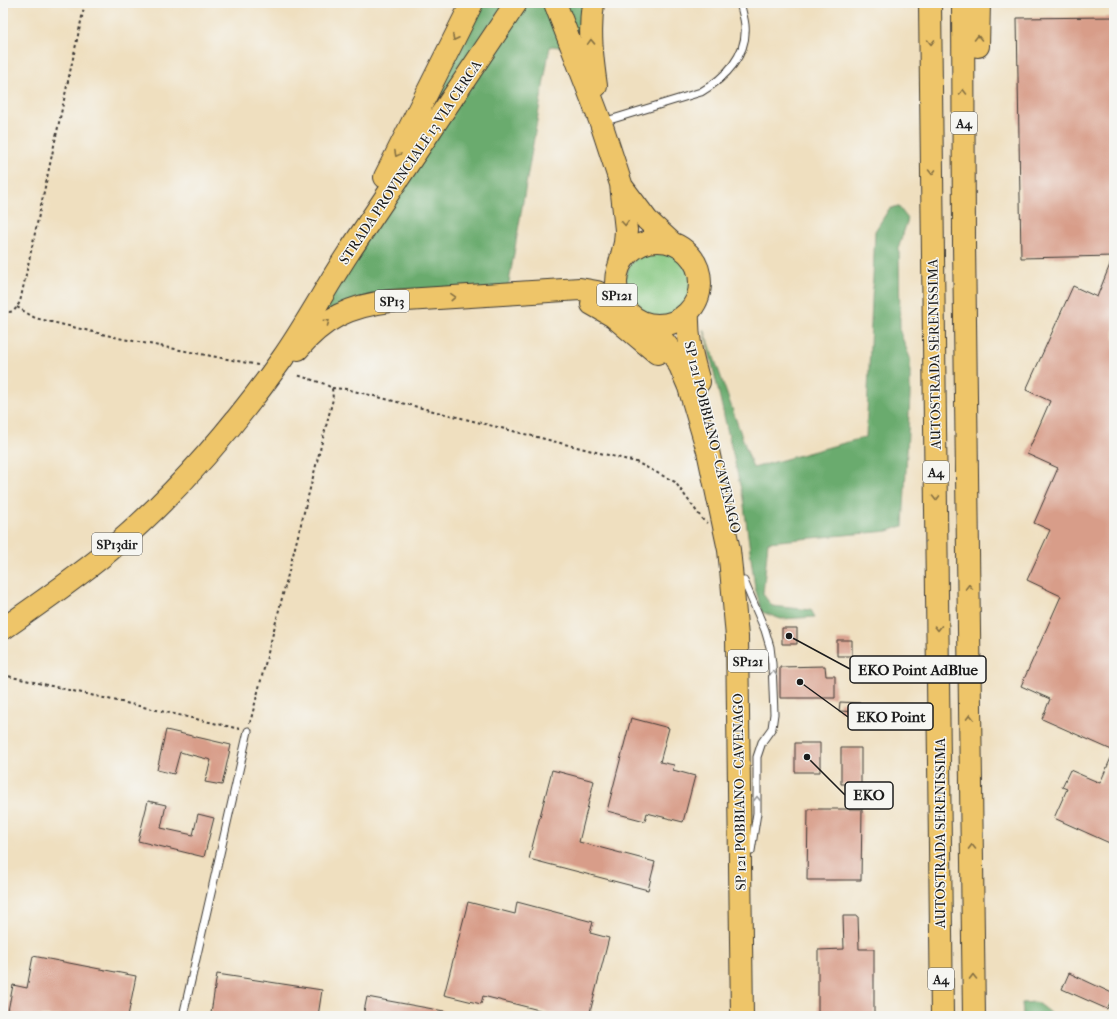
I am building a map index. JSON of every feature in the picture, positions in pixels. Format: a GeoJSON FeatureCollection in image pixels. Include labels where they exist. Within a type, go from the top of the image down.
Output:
{"type":"FeatureCollection","features":[{"type":"Feature","properties":{"kind":"main road"},"geometry":{"type":"LineString","coordinates":[[305,322],[323,283],[359,224],[385,176],[472,3]]}},
{"type":"Feature","properties":{"kind":"main road","name":"STRADA PROVINCIALE 13 VIA CERCA"},"geometry":{"type":"LineString","coordinates":[[305,322],[330,280],[516,3]]}},
{"type":"Feature","properties":{"kind":"main road","name":"SP 121 POBBIANO - CAVENAGO"},"geometry":{"type":"LineString","coordinates":[[555,3],[601,123],[620,184],[626,230],[625,243],[616,277],[618,296],[622,306],[631,316],[646,324],[656,326],[669,324],[679,320],[694,306],[699,295],[699,271],[688,252],[671,242],[647,220],[620,184]]}},
{"type":"Feature","properties":{"kind":"main road"},"geometry":{"type":"LineString","coordinates":[[593,3],[591,23],[592,51],[601,123]]}},
{"type":"Feature","properties":{"kind":"main road","name":"AUTOSTRADA SERENISSIMA"},"geometry":{"type":"LineString","coordinates":[[930,3],[942,1016]]}},
{"type":"Feature","properties":{"kind":"main road","name":"A4"},"geometry":{"type":"LineString","coordinates":[[963,3],[964,244],[974,1016]]}},
{"type":"Feature","properties":{"kind":"main road"},"geometry":{"type":"LineString","coordinates":[[964,244],[977,199],[978,3]]}},
{"type":"Feature","properties":{"kind":"main road","name":"SP 121 POBBIANO - CAVENAGO"},"geometry":{"type":"LineString","coordinates":[[619,267],[627,254],[639,245],[657,240],[671,242]]}},
{"type":"Feature","properties":{"kind":"main road","name":"SP13"},"geometry":{"type":"LineString","coordinates":[[217,442],[240,427],[250,417],[309,336],[341,314],[360,306],[390,301],[585,290],[604,295],[622,306]]}},
{"type":"Feature","properties":{"kind":"main road","name":"SP13"},"geometry":{"type":"LineString","coordinates":[[508,294],[543,298],[571,298],[590,303],[612,316],[654,350],[670,369],[684,395],[712,472]]}},
{"type":"Feature","properties":{"kind":"main road","name":"SP 121 POBBIANO - CAVENAGO"},"geometry":{"type":"LineString","coordinates":[[688,313],[688,337],[690,348],[720,452],[736,525],[744,581],[747,619],[753,1016]]}},
{"type":"Feature","properties":{"kind":"main road","name":"SP13dir"},"geometry":{"type":"LineString","coordinates":[[3,628],[44,601],[109,551],[140,523],[186,477],[241,413],[282,358],[305,322]]}},
{"type":"Feature","properties":{"kind":"main road","name":"SP 121 POBBIANO - CAVENAGO"},"geometry":{"type":"LineString","coordinates":[[646,324],[672,351],[684,373],[702,430],[712,472],[726,535],[734,589],[737,637],[742,1016]]}},
{"type":"Feature","properties":{"kind":"main road"},"geometry":{"type":"LineString","coordinates":[[929,1016],[941,942]]}},
{"type":"Feature","properties":{"kind":"lane"},"geometry":{"type":"LineString","coordinates":[[601,123],[701,92],[720,78],[735,62],[744,40],[745,26],[740,3]]}},
{"type":"Feature","properties":{"kind":"lane"},"geometry":{"type":"LineString","coordinates":[[183,1016],[248,731]]}},
{"type":"Feature","properties":{"kind":"path"},"geometry":{"type":"LineString","coordinates":[[3,311],[14,311],[20,302],[85,3]]}},
{"type":"Feature","properties":{"kind":"path"},"geometry":{"type":"LineString","coordinates":[[17,307],[35,318],[123,339],[264,366]]}},
{"type":"Feature","properties":{"kind":"path"},"geometry":{"type":"LineString","coordinates":[[297,375],[325,384],[332,388],[346,389],[636,462],[675,482],[703,520],[726,535]]}},
{"type":"Feature","properties":{"kind":"path"},"geometry":{"type":"LineString","coordinates":[[3,674],[248,731],[333,399],[332,388]]}},
{"type":"Feature","properties":{"kind":"green space"},"geometry":{"type":"Polygon","coordinates":[[[477,3],[587,3],[582,49],[550,46],[508,288],[318,322],[477,3]]]}},
{"type":"Feature","properties":{"kind":"green space"},"geometry":{"type":"Polygon","coordinates":[[[898,206],[908,219],[899,246],[900,332],[910,358],[910,395],[903,526],[888,531],[768,542],[763,594],[772,606],[811,610],[815,617],[781,619],[762,612],[755,588],[743,498],[704,329],[753,468],[866,437],[875,231],[889,209],[898,206]]]}},
{"type":"Feature","properties":{"kind":"green space"},"geometry":{"type":"Polygon","coordinates":[[[652,249],[666,249],[678,254],[688,264],[693,276],[693,290],[688,302],[678,312],[666,317],[652,317],[640,312],[630,302],[625,290],[625,276],[630,264],[640,254],[652,249]]]}},
{"type":"Feature","properties":{"kind":"green space"},"geometry":{"type":"Polygon","coordinates":[[[1036,1002],[1054,1016],[1023,1016],[1022,1003],[1036,1002]]]}},
{"type":"Feature","properties":{"kind":"building"},"geometry":{"type":"Polygon","coordinates":[[[1114,17],[1114,256],[1021,258],[1017,18],[1114,17]]]}},
{"type":"Feature","properties":{"kind":"building"},"geometry":{"type":"Polygon","coordinates":[[[1113,257],[1114,751],[1042,719],[1050,699],[1021,686],[1061,596],[1027,580],[1050,530],[1034,523],[1058,468],[1027,454],[1050,401],[1026,390],[1073,286],[1097,297],[1113,257]]]}},
{"type":"Feature","properties":{"kind":"building"},"geometry":{"type":"Polygon","coordinates":[[[782,628],[797,628],[797,644],[782,644],[782,628]]]}},
{"type":"Feature","properties":{"kind":"building"},"geometry":{"type":"Polygon","coordinates":[[[837,640],[852,640],[852,656],[837,656],[837,640]]]}},
{"type":"Feature","properties":{"kind":"building"},"geometry":{"type":"Polygon","coordinates":[[[825,666],[826,676],[835,676],[835,698],[780,698],[780,667],[825,666]]]}},
{"type":"Feature","properties":{"kind":"building"},"geometry":{"type":"Polygon","coordinates":[[[840,702],[860,703],[859,712],[839,711],[840,702]]]}},
{"type":"Feature","properties":{"kind":"building"},"geometry":{"type":"Polygon","coordinates":[[[631,718],[669,728],[660,762],[674,765],[673,770],[695,776],[683,822],[647,813],[645,821],[607,811],[631,718]]]}},
{"type":"Feature","properties":{"kind":"building"},"geometry":{"type":"Polygon","coordinates":[[[166,730],[231,745],[222,785],[205,782],[211,760],[180,752],[174,774],[157,770],[166,730]]]}},
{"type":"Feature","properties":{"kind":"building"},"geometry":{"type":"Polygon","coordinates":[[[795,743],[820,743],[820,772],[795,772],[795,743]]]}},
{"type":"Feature","properties":{"kind":"building"},"geometry":{"type":"Polygon","coordinates":[[[841,748],[861,748],[861,784],[841,784],[841,748]]]}},
{"type":"Feature","properties":{"kind":"building"},"geometry":{"type":"Polygon","coordinates":[[[1114,751],[1114,845],[1054,818],[1067,789],[1062,787],[1070,770],[1100,783],[1114,751]]]}},
{"type":"Feature","properties":{"kind":"building"},"geometry":{"type":"Polygon","coordinates":[[[552,770],[594,781],[579,842],[655,862],[648,890],[529,859],[552,770]]]}},
{"type":"Feature","properties":{"kind":"building"},"geometry":{"type":"Polygon","coordinates":[[[148,801],[166,805],[161,828],[193,835],[198,814],[214,818],[204,857],[138,841],[148,801]]]}},
{"type":"Feature","properties":{"kind":"building"},"geometry":{"type":"Polygon","coordinates":[[[808,809],[862,809],[861,880],[807,880],[808,809]]]}},
{"type":"Feature","properties":{"kind":"building"},"geometry":{"type":"Polygon","coordinates":[[[468,902],[515,914],[517,902],[593,922],[590,933],[609,938],[589,1016],[563,1016],[483,996],[481,1004],[444,995],[468,902]]]}},
{"type":"Feature","properties":{"kind":"building"},"geometry":{"type":"Polygon","coordinates":[[[843,916],[858,916],[859,949],[874,949],[874,1016],[818,1016],[818,950],[844,949],[843,916]]]}},
{"type":"Feature","properties":{"kind":"building"},"geometry":{"type":"Polygon","coordinates":[[[33,956],[136,976],[128,1016],[7,1016],[13,985],[27,988],[33,956]]]}},
{"type":"Feature","properties":{"kind":"building"},"geometry":{"type":"Polygon","coordinates":[[[1069,973],[1114,994],[1107,1009],[1062,989],[1069,973]]]}},
{"type":"Feature","properties":{"kind":"building"},"geometry":{"type":"Polygon","coordinates":[[[217,974],[322,990],[318,1016],[266,1016],[254,1014],[254,1016],[232,1016],[211,1013],[217,974]]]}},
{"type":"Feature","properties":{"kind":"building"},"geometry":{"type":"Polygon","coordinates":[[[367,997],[444,1011],[444,1016],[363,1016],[367,997]]]}},
{"type":"Feature","properties":{"kind":"place","name":"EKO Point AdBlue"},"geometry":{"type":"Point","coordinates":[789,636]}},
{"type":"Feature","properties":{"kind":"place","name":"EKO Point"},"geometry":{"type":"Point","coordinates":[800,682]}},
{"type":"Feature","properties":{"kind":"place","name":"EKO"},"geometry":{"type":"Point","coordinates":[807,757]}}]}
